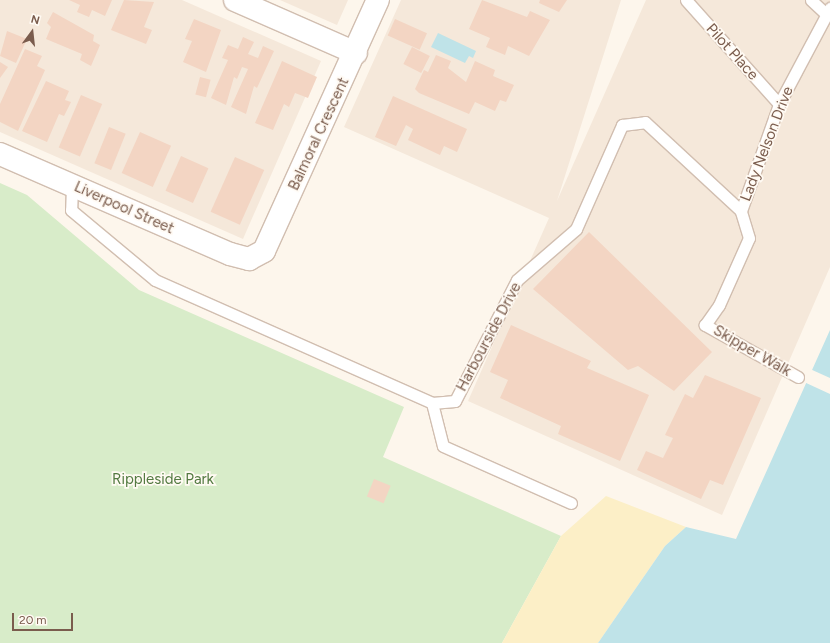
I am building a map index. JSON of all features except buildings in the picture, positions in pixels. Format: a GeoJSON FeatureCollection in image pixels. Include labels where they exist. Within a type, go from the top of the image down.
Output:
{"type":"FeatureCollection","features":[{"type":"Feature","properties":{"kind":"street"},"geometry":{"type":"LineString","coordinates":[[235,0],[356,53]]}},
{"type":"Feature","properties":{"kind":"street","name":"Balmoral Crescent"},"geometry":{"type":"LineString","coordinates":[[250,259],[264,251],[356,53],[378,0]]}},
{"type":"Feature","properties":{"kind":"street","name":"Liverpool Street"},"geometry":{"type":"LineString","coordinates":[[0,154],[230,254],[250,259]]}},
{"type":"Feature","properties":{"kind":"lane","name":"Pilot Place"},"geometry":{"type":"LineString","coordinates":[[686,0],[779,104]]}},
{"type":"Feature","properties":{"kind":"lane"},"geometry":{"type":"LineString","coordinates":[[811,0],[828,12]]}},
{"type":"Feature","properties":{"kind":"lane","name":"Lady Nelson Drive"},"geometry":{"type":"LineString","coordinates":[[706,324],[719,305],[749,238],[741,211],[779,104],[828,12]]}},
{"type":"Feature","properties":{"kind":"lane","name":"Harbourside Drive"},"geometry":{"type":"LineString","coordinates":[[432,403],[455,401],[517,280],[576,229],[622,125],[645,122],[741,211]]}},
{"type":"Feature","properties":{"kind":"lane"},"geometry":{"type":"LineString","coordinates":[[72,186],[71,210],[155,280],[432,403],[443,446],[571,503]]}},
{"type":"Feature","properties":{"kind":"lane","name":"Skipper Walk"},"geometry":{"type":"LineString","coordinates":[[706,324],[798,377]]}},
{"type":"Feature","properties":{"kind":"shaded area"},"geometry":{"type":"Polygon","coordinates":[[[0,0],[182,0],[321,61],[243,239],[0,132],[0,0]]]}},
{"type":"Feature","properties":{"kind":"shaded area"},"geometry":{"type":"Polygon","coordinates":[[[280,0],[348,0],[337,25],[280,0]]]}},
{"type":"Feature","properties":{"kind":"shaded area"},"geometry":{"type":"Polygon","coordinates":[[[401,0],[621,0],[557,201],[646,0],[830,0],[830,267],[722,515],[468,401],[549,218],[344,127],[401,0]]]}},
{"type":"Feature","properties":{"kind":"green space","name":"Rippleside Park"},"geometry":{"type":"Polygon","coordinates":[[[0,183],[27,195],[139,290],[404,407],[383,457],[561,536],[502,643],[0,643],[0,183]]]}},
{"type":"Feature","properties":{"kind":"sand"},"geometry":{"type":"Polygon","coordinates":[[[606,496],[686,527],[665,546],[598,643],[502,643],[561,536],[606,496]]]}},
{"type":"Feature","properties":{"kind":"water"},"geometry":{"type":"Polygon","coordinates":[[[438,33],[476,51],[473,58],[469,56],[465,63],[431,47],[438,33]]]}},
{"type":"Feature","properties":{"kind":"water"},"geometry":{"type":"Polygon","coordinates":[[[830,330],[830,643],[598,643],[665,546],[686,527],[736,539],[830,330]]]}},
{"type":"Feature","properties":{"kind":"pier"},"geometry":{"type":"Polygon","coordinates":[[[810,369],[830,378],[830,394],[804,382],[810,369]]]}}]}
